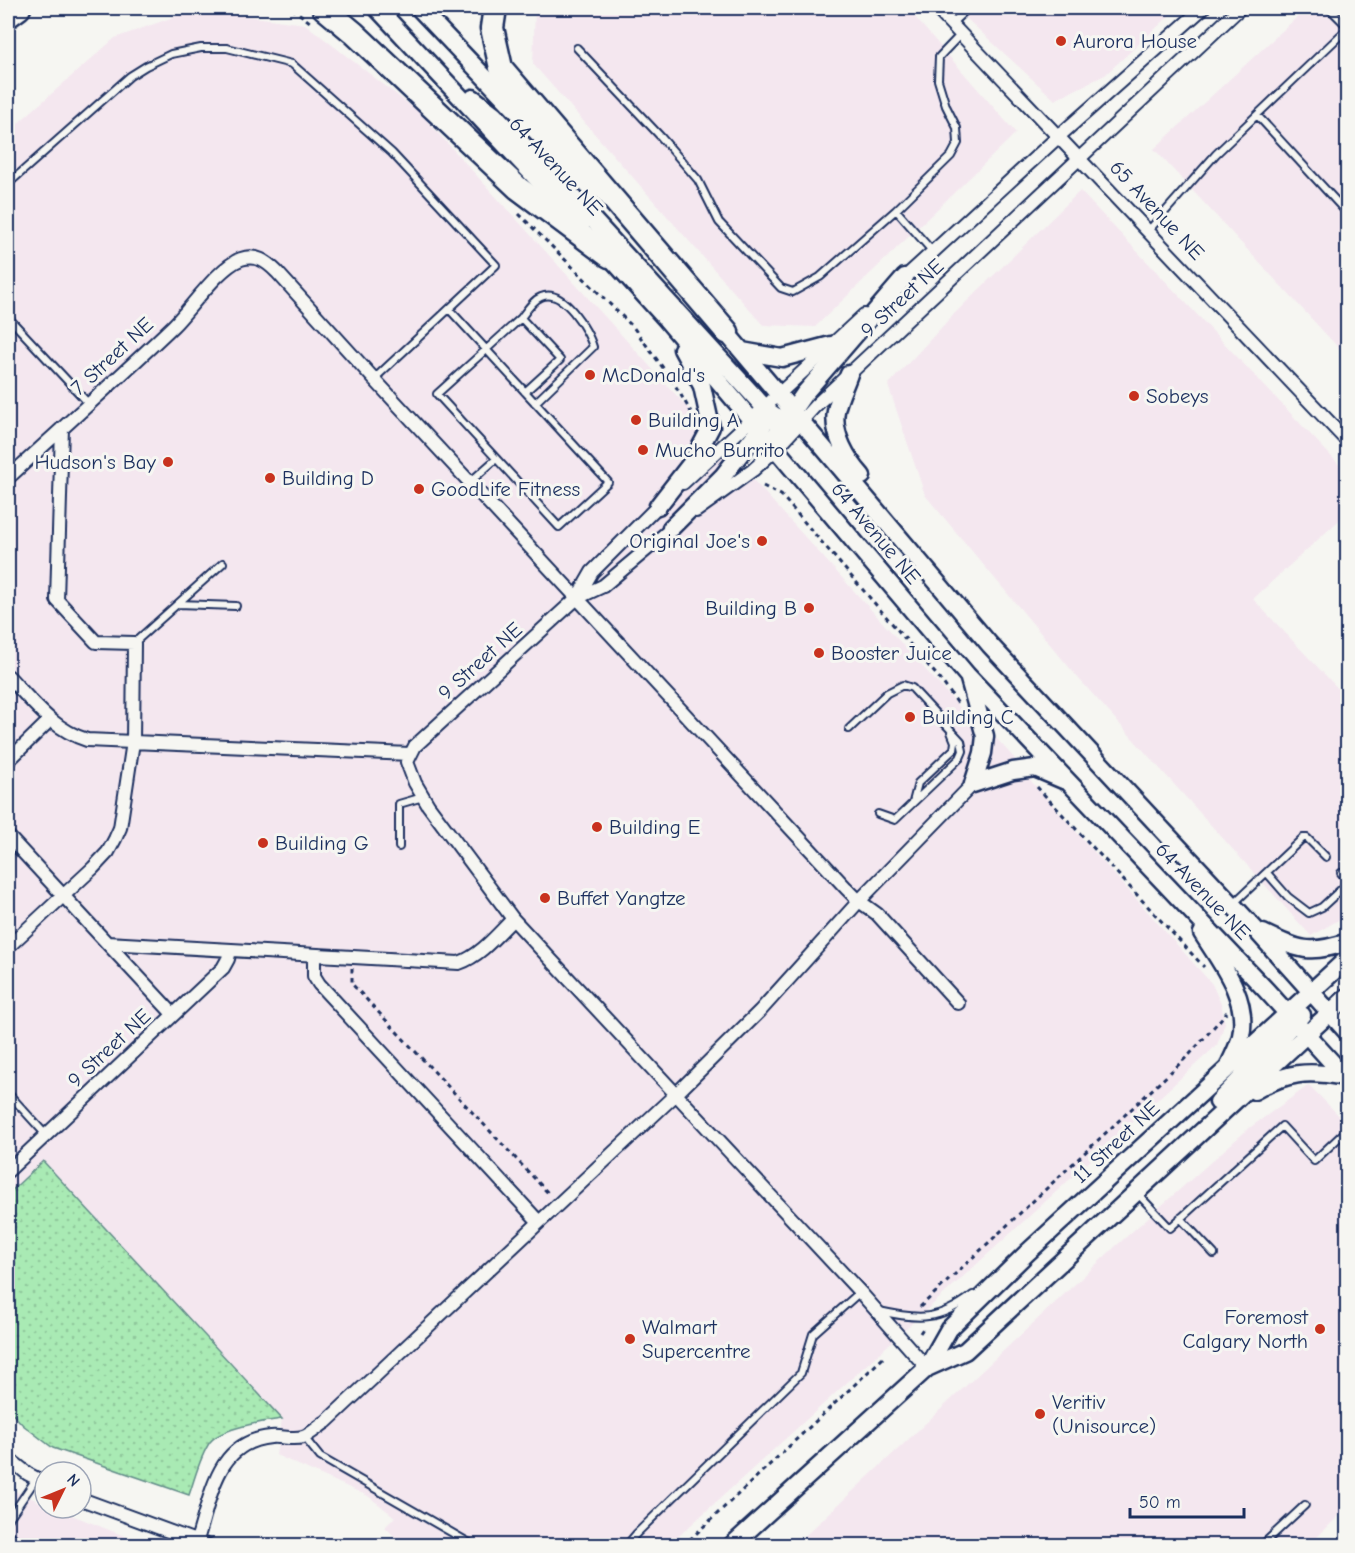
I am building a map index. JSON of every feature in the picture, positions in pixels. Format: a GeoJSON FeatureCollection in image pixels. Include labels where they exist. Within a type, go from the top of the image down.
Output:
{"type":"FeatureCollection","features":[{"type":"Feature","properties":{"kind":"highway"},"geometry":{"type":"LineString","coordinates":[[8,16],[19,8]]}},
{"type":"Feature","properties":{"kind":"highway"},"geometry":{"type":"LineString","coordinates":[[495,8],[492,28],[501,68],[727,332]]}},
{"type":"Feature","properties":{"kind":"highway"},"geometry":{"type":"LineString","coordinates":[[319,16],[354,33],[518,188],[609,256]]}},
{"type":"Feature","properties":{"kind":"street","name":"64 Avenue NE"},"geometry":{"type":"LineString","coordinates":[[378,8],[666,320],[967,675],[1266,990],[1346,1079]]}},
{"type":"Feature","properties":{"kind":"street","name":"64 Avenue NE"},"geometry":{"type":"LineString","coordinates":[[419,8],[727,332],[779,395],[783,415],[954,602],[990,645],[1255,929],[1347,1033]]}},
{"type":"Feature","properties":{"kind":"street","name":"65 Avenue NE"},"geometry":{"type":"LineString","coordinates":[[936,8],[1149,230],[1347,442]]}},
{"type":"Feature","properties":{"kind":"street","name":"9 Street NE"},"geometry":{"type":"LineString","coordinates":[[779,395],[1059,136],[1203,8]]}},
{"type":"Feature","properties":{"kind":"street","name":"9 Street NE"},"geometry":{"type":"LineString","coordinates":[[783,415],[849,374],[1240,8]]}},
{"type":"Feature","properties":{"kind":"street"},"geometry":{"type":"LineString","coordinates":[[430,64],[494,114],[783,415]]}},
{"type":"Feature","properties":{"kind":"street","name":"7 Street NE"},"geometry":{"type":"LineString","coordinates":[[8,478],[173,325],[221,274],[239,260],[250,257],[258,258],[269,264],[374,379]]}},
{"type":"Feature","properties":{"kind":"street"},"geometry":{"type":"LineString","coordinates":[[671,528],[723,476],[756,426],[783,415],[804,394],[905,277]]}},
{"type":"Feature","properties":{"kind":"street"},"geometry":{"type":"LineString","coordinates":[[658,506],[693,461],[711,427],[702,386],[666,320]]}},
{"type":"Feature","properties":{"kind":"street"},"geometry":{"type":"LineString","coordinates":[[742,351],[782,358],[831,345]]}},
{"type":"Feature","properties":{"kind":"street"},"geometry":{"type":"LineString","coordinates":[[849,374],[836,409],[837,431],[844,449],[853,466],[941,569],[954,602]]}},
{"type":"Feature","properties":{"kind":"street"},"geometry":{"type":"LineString","coordinates":[[374,379],[858,901],[877,914],[958,1003]]}},
{"type":"Feature","properties":{"kind":"street"},"geometry":{"type":"LineString","coordinates":[[776,449],[777,434],[783,415]]}},
{"type":"Feature","properties":{"kind":"street","name":"9 Street NE"},"geometry":{"type":"LineString","coordinates":[[410,754],[415,746],[577,598],[592,572],[658,506],[756,426]]}},
{"type":"Feature","properties":{"kind":"street"},"geometry":{"type":"LineString","coordinates":[[8,946],[100,860],[115,839],[120,828],[133,742],[134,643],[96,642],[57,600],[62,428]]}},
{"type":"Feature","properties":{"kind":"street","name":"9 Street NE"},"geometry":{"type":"LineString","coordinates":[[577,598],[603,586],[671,528],[753,470],[776,449]]}},
{"type":"Feature","properties":{"kind":"street"},"geometry":{"type":"LineString","coordinates":[[196,1543],[220,1468],[233,1452],[251,1441],[270,1437],[304,1437],[326,1422],[675,1095],[760,1011],[858,901],[973,784],[984,753],[986,736],[967,675]]}},
{"type":"Feature","properties":{"kind":"street"},"geometry":{"type":"LineString","coordinates":[[8,676],[50,720],[66,732],[80,738],[410,754],[407,762],[410,772],[423,796],[513,919],[860,1292],[927,1368]]}},
{"type":"Feature","properties":{"kind":"street"},"geometry":{"type":"LineString","coordinates":[[8,760],[50,720]]}},
{"type":"Feature","properties":{"kind":"street"},"geometry":{"type":"LineString","coordinates":[[973,784],[1013,771],[1035,768],[1070,784]]}},
{"type":"Feature","properties":{"kind":"street"},"geometry":{"type":"LineString","coordinates":[[8,836],[173,1014]]}},
{"type":"Feature","properties":{"kind":"street"},"geometry":{"type":"LineString","coordinates":[[1182,902],[1228,973],[1241,1007],[1241,1036],[1228,1068]]}},
{"type":"Feature","properties":{"kind":"street"},"geometry":{"type":"LineString","coordinates":[[107,943],[459,963],[476,954],[513,919]]}},
{"type":"Feature","properties":{"kind":"street"},"geometry":{"type":"LineString","coordinates":[[1255,929],[1307,951],[1347,942]]}},
{"type":"Feature","properties":{"kind":"street","name":"9 Street NE"},"geometry":{"type":"LineString","coordinates":[[8,1171],[222,968],[228,959],[230,950]]}},
{"type":"Feature","properties":{"kind":"street"},"geometry":{"type":"LineString","coordinates":[[314,955],[314,975],[319,984],[539,1222]]}},
{"type":"Feature","properties":{"kind":"street"},"geometry":{"type":"LineString","coordinates":[[1114,1212],[1272,1046],[1296,1024],[1304,1014],[1309,992],[1347,958]]}},
{"type":"Feature","properties":{"kind":"street","name":"11 Street NE"},"geometry":{"type":"LineString","coordinates":[[927,1368],[949,1329],[1228,1068],[1296,1024],[1329,1013],[1347,996]]}},
{"type":"Feature","properties":{"kind":"street","name":"11 Street NE"},"geometry":{"type":"LineString","coordinates":[[731,1545],[927,1368],[965,1351],[1229,1106],[1296,1024]]}},
{"type":"Feature","properties":{"kind":"street"},"geometry":{"type":"LineString","coordinates":[[1229,1106],[1265,1085],[1290,1074],[1318,1072],[1346,1079]]}},
{"type":"Feature","properties":{"kind":"street"},"geometry":{"type":"LineString","coordinates":[[8,1458],[33,1475]]}},
{"type":"Feature","properties":{"kind":"street"},"geometry":{"type":"LineString","coordinates":[[93,1504],[196,1543],[209,1545]]}},
{"type":"Feature","properties":{"kind":"lane"},"geometry":{"type":"LineString","coordinates":[[951,24],[968,8]]}},
{"type":"Feature","properties":{"kind":"lane"},"geometry":{"type":"LineString","coordinates":[[1149,230],[1216,154],[1347,28],[1329,8]]}},
{"type":"Feature","properties":{"kind":"lane"},"geometry":{"type":"LineString","coordinates":[[577,48],[698,180],[719,222],[781,288],[793,292],[820,277],[896,210],[949,158],[958,143],[957,128],[938,80],[939,57],[961,34]]}},
{"type":"Feature","properties":{"kind":"lane"},"geometry":{"type":"LineString","coordinates":[[8,184],[130,76],[162,58],[201,48],[227,48],[292,64],[392,153],[496,264],[374,379]]}},
{"type":"Feature","properties":{"kind":"lane"},"geometry":{"type":"LineString","coordinates":[[1257,115],[1347,214]]}},
{"type":"Feature","properties":{"kind":"lane"},"geometry":{"type":"LineString","coordinates":[[896,210],[933,252]]}},
{"type":"Feature","properties":{"kind":"lane"},"geometry":{"type":"LineString","coordinates":[[449,309],[487,350],[535,403],[608,482],[559,528],[437,394],[487,350],[541,297],[548,295],[557,298],[577,316],[589,334],[592,347],[535,403]]}},
{"type":"Feature","properties":{"kind":"lane"},"geometry":{"type":"LineString","coordinates":[[8,317],[89,404]]}},
{"type":"Feature","properties":{"kind":"lane"},"geometry":{"type":"LineString","coordinates":[[521,318],[560,360],[525,392]]}},
{"type":"Feature","properties":{"kind":"lane"},"geometry":{"type":"LineString","coordinates":[[470,483],[496,459]]}},
{"type":"Feature","properties":{"kind":"lane"},"geometry":{"type":"LineString","coordinates":[[134,643],[223,563]]}},
{"type":"Feature","properties":{"kind":"lane"},"geometry":{"type":"LineString","coordinates":[[178,604],[236,606]]}},
{"type":"Feature","properties":{"kind":"lane"},"geometry":{"type":"LineString","coordinates":[[849,729],[887,693],[903,685],[912,688],[961,741],[963,751],[960,758],[895,820],[878,814]]}},
{"type":"Feature","properties":{"kind":"lane"},"geometry":{"type":"LineString","coordinates":[[913,802],[918,783],[954,749],[955,742],[950,729]]}},
{"type":"Feature","properties":{"kind":"lane"},"geometry":{"type":"LineString","coordinates":[[399,847],[399,804],[423,796]]}},
{"type":"Feature","properties":{"kind":"lane"},"geometry":{"type":"LineString","coordinates":[[1233,905],[1303,838],[1307,838],[1326,857]]}},
{"type":"Feature","properties":{"kind":"lane"},"geometry":{"type":"LineString","coordinates":[[1267,873],[1288,897],[1309,913],[1322,907],[1347,882],[1341,873]]}},
{"type":"Feature","properties":{"kind":"lane"},"geometry":{"type":"LineString","coordinates":[[8,1093],[46,1135]]}},
{"type":"Feature","properties":{"kind":"lane"},"geometry":{"type":"LineString","coordinates":[[1136,1192],[1170,1228],[1282,1126],[1314,1161],[1347,1129]]}},
{"type":"Feature","properties":{"kind":"lane"},"geometry":{"type":"LineString","coordinates":[[1180,1218],[1214,1254]]}},
{"type":"Feature","properties":{"kind":"lane"},"geometry":{"type":"LineString","coordinates":[[876,1310],[909,1318],[932,1317],[961,1304],[1029,1252]]}},
{"type":"Feature","properties":{"kind":"lane"},"geometry":{"type":"LineString","coordinates":[[626,1545],[801,1373],[813,1334],[860,1292]]}},
{"type":"Feature","properties":{"kind":"lane"},"geometry":{"type":"LineString","coordinates":[[304,1437],[320,1456],[475,1545]]}},
{"type":"Feature","properties":{"kind":"lane"},"geometry":{"type":"LineString","coordinates":[[8,1520],[33,1490]]}},
{"type":"Feature","properties":{"kind":"lane"},"geometry":{"type":"LineString","coordinates":[[1261,1545],[1305,1505]]}},
{"type":"Feature","properties":{"kind":"lane"},"geometry":{"type":"LineString","coordinates":[[8,1533],[23,1545]]}},
{"type":"Feature","properties":{"kind":"path"},"geometry":{"type":"LineString","coordinates":[[292,8],[319,16]]}},
{"type":"Feature","properties":{"kind":"path"},"geometry":{"type":"LineString","coordinates":[[512,206],[552,249],[633,327],[672,380],[694,419]]}},
{"type":"Feature","properties":{"kind":"path"},"geometry":{"type":"LineString","coordinates":[[763,486],[781,495],[940,679],[963,711]]}},
{"type":"Feature","properties":{"kind":"path"},"geometry":{"type":"LineString","coordinates":[[1031,781],[1209,972]]}},
{"type":"Feature","properties":{"kind":"path"},"geometry":{"type":"LineString","coordinates":[[352,957],[352,984],[559,1204]]}},
{"type":"Feature","properties":{"kind":"path"},"geometry":{"type":"LineString","coordinates":[[913,1308],[919,1307],[1190,1054],[1227,1012],[1224,1004]]}},
{"type":"Feature","properties":{"kind":"path"},"geometry":{"type":"LineString","coordinates":[[922,1330],[929,1336]]}},
{"type":"Feature","properties":{"kind":"path"},"geometry":{"type":"LineString","coordinates":[[683,1545],[883,1358]]}},
{"type":"Feature","properties":{"kind":"shaded area"},"geometry":{"type":"Polygon","coordinates":[[[535,8],[907,8],[1016,133],[815,327],[763,325],[533,64],[535,8]]]}},
{"type":"Feature","properties":{"kind":"shaded area"},"geometry":{"type":"Polygon","coordinates":[[[955,8],[1178,8],[1105,75],[1055,100],[955,8]]]}},
{"type":"Feature","properties":{"kind":"shaded area"},"geometry":{"type":"Polygon","coordinates":[[[1307,8],[1347,8],[1347,357],[1154,149],[1307,8]]]}},
{"type":"Feature","properties":{"kind":"shaded area"},"geometry":{"type":"Polygon","coordinates":[[[196,9],[305,24],[419,112],[963,711],[995,737],[1015,759],[1031,781],[1212,984],[1221,1004],[1225,1023],[1217,1045],[669,1545],[403,1545],[385,1527],[395,1517],[368,1496],[276,1455],[282,1419],[44,1161],[8,1194],[8,132],[115,38],[196,9]]]}},
{"type":"Feature","properties":{"kind":"shaded area"},"geometry":{"type":"Polygon","coordinates":[[[1080,191],[1347,473],[1347,513],[1253,599],[1347,698],[1347,915],[1311,936],[1079,679],[925,495],[888,385],[953,315],[1080,191]]]}},
{"type":"Feature","properties":{"kind":"shaded area"},"geometry":{"type":"Polygon","coordinates":[[[1309,1085],[1347,1124],[1347,1508],[1309,1545],[794,1546],[1117,1245],[1248,1129],[1309,1085]]]}},
{"type":"Feature","properties":{"kind":"shaded area"},"geometry":{"type":"Polygon","coordinates":[[[8,1488],[33,1499],[33,1520],[84,1520],[147,1545],[8,1545],[8,1488]]]}},
{"type":"Feature","properties":{"kind":"green space"},"geometry":{"type":"Polygon","coordinates":[[[43,1161],[282,1419],[244,1426],[216,1437],[203,1454],[189,1495],[53,1448],[23,1425],[8,1409],[8,1194],[43,1161]]]}},
{"type":"Feature","properties":{"kind":"place","name":"Aurora House"},"geometry":{"type":"Point","coordinates":[1061,41]}},
{"type":"Feature","properties":{"kind":"place","name":"McDonald's"},"geometry":{"type":"Point","coordinates":[590,375]}},
{"type":"Feature","properties":{"kind":"place","name":"Sobeys"},"geometry":{"type":"Point","coordinates":[1134,396]}},
{"type":"Feature","properties":{"kind":"place","name":"Building A"},"geometry":{"type":"Point","coordinates":[636,420]}},
{"type":"Feature","properties":{"kind":"place","name":"Mucho Burrito"},"geometry":{"type":"Point","coordinates":[643,450]}},
{"type":"Feature","properties":{"kind":"place","name":"Hudson's Bay"},"geometry":{"type":"Point","coordinates":[168,462]}},
{"type":"Feature","properties":{"kind":"place","name":"Building D"},"geometry":{"type":"Point","coordinates":[270,478]}},
{"type":"Feature","properties":{"kind":"place","name":"GoodLife Fitness"},"geometry":{"type":"Point","coordinates":[419,489]}},
{"type":"Feature","properties":{"kind":"place","name":"Original Joe's"},"geometry":{"type":"Point","coordinates":[762,541]}},
{"type":"Feature","properties":{"kind":"place","name":"Building B"},"geometry":{"type":"Point","coordinates":[809,608]}},
{"type":"Feature","properties":{"kind":"place","name":"Booster Juice"},"geometry":{"type":"Point","coordinates":[819,653]}},
{"type":"Feature","properties":{"kind":"place","name":"Building C"},"geometry":{"type":"Point","coordinates":[910,717]}},
{"type":"Feature","properties":{"kind":"place","name":"Building E"},"geometry":{"type":"Point","coordinates":[597,827]}},
{"type":"Feature","properties":{"kind":"place","name":"Building G"},"geometry":{"type":"Point","coordinates":[263,843]}},
{"type":"Feature","properties":{"kind":"place","name":"Buffet Yangtze"},"geometry":{"type":"Point","coordinates":[545,898]}},
{"type":"Feature","properties":{"kind":"place","name":"Foremost Calgary North"},"geometry":{"type":"Point","coordinates":[1320,1329]}},
{"type":"Feature","properties":{"kind":"place","name":"Walmart Supercentre"},"geometry":{"type":"Point","coordinates":[630,1339]}},
{"type":"Feature","properties":{"kind":"place","name":"Veritiv (Unisource)"},"geometry":{"type":"Point","coordinates":[1040,1414]}}]}
